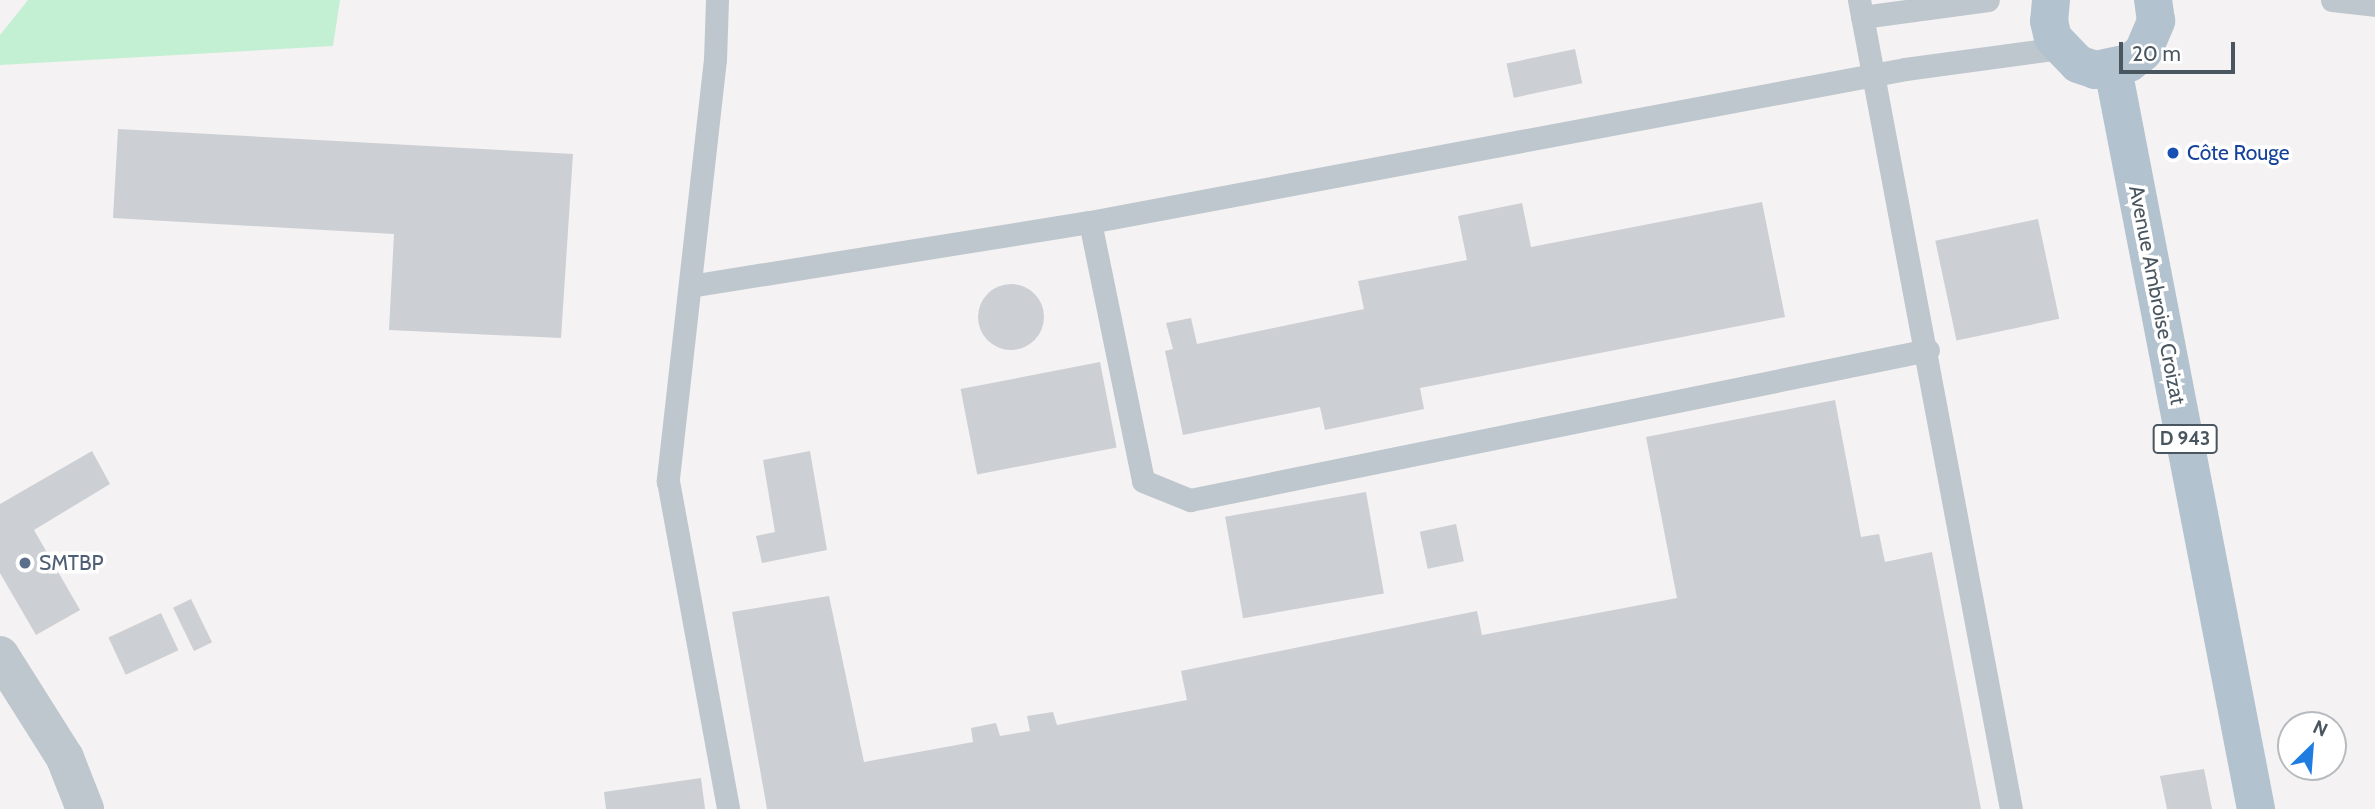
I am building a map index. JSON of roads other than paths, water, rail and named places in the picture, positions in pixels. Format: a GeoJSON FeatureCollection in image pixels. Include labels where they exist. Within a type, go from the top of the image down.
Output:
{"type":"FeatureCollection","features":[{"type":"Feature","properties":{"kind":"main road"},"geometry":{"type":"LineString","coordinates":[[2051,0],[2049,20],[2060,48],[2078,64],[2113,69],[2143,52],[2152,38],[2158,1]]}},
{"type":"Feature","properties":{"kind":"main road","name":"Avenue Ambroise Croizat"},"geometry":{"type":"LineString","coordinates":[[2113,69],[2256,809]]}},
{"type":"Feature","properties":{"kind":"street"},"geometry":{"type":"LineString","coordinates":[[0,655],[65,758],[85,809]]}},
{"type":"Feature","properties":{"kind":"lane"},"geometry":{"type":"LineString","coordinates":[[717,0],[690,286],[667,481],[728,809]]}},
{"type":"Feature","properties":{"kind":"lane"},"geometry":{"type":"LineString","coordinates":[[1988,0],[1860,9],[1927,350],[2011,809]]}},
{"type":"Feature","properties":{"kind":"lane"},"geometry":{"type":"LineString","coordinates":[[2332,0],[2375,5]]}},
{"type":"Feature","properties":{"kind":"lane"},"geometry":{"type":"LineString","coordinates":[[690,286],[1090,222],[1874,76],[2060,48]]}},
{"type":"Feature","properties":{"kind":"lane"},"geometry":{"type":"LineString","coordinates":[[1090,222],[1143,481],[1190,500],[1927,350]]}},
{"type":"Feature","properties":{"kind":"place","name":"Côte Rouge"},"geometry":{"type":"Point","coordinates":[2173,153]}},
{"type":"Feature","properties":{"kind":"place","name":"SMTBP"},"geometry":{"type":"Point","coordinates":[25,563]}}]}
